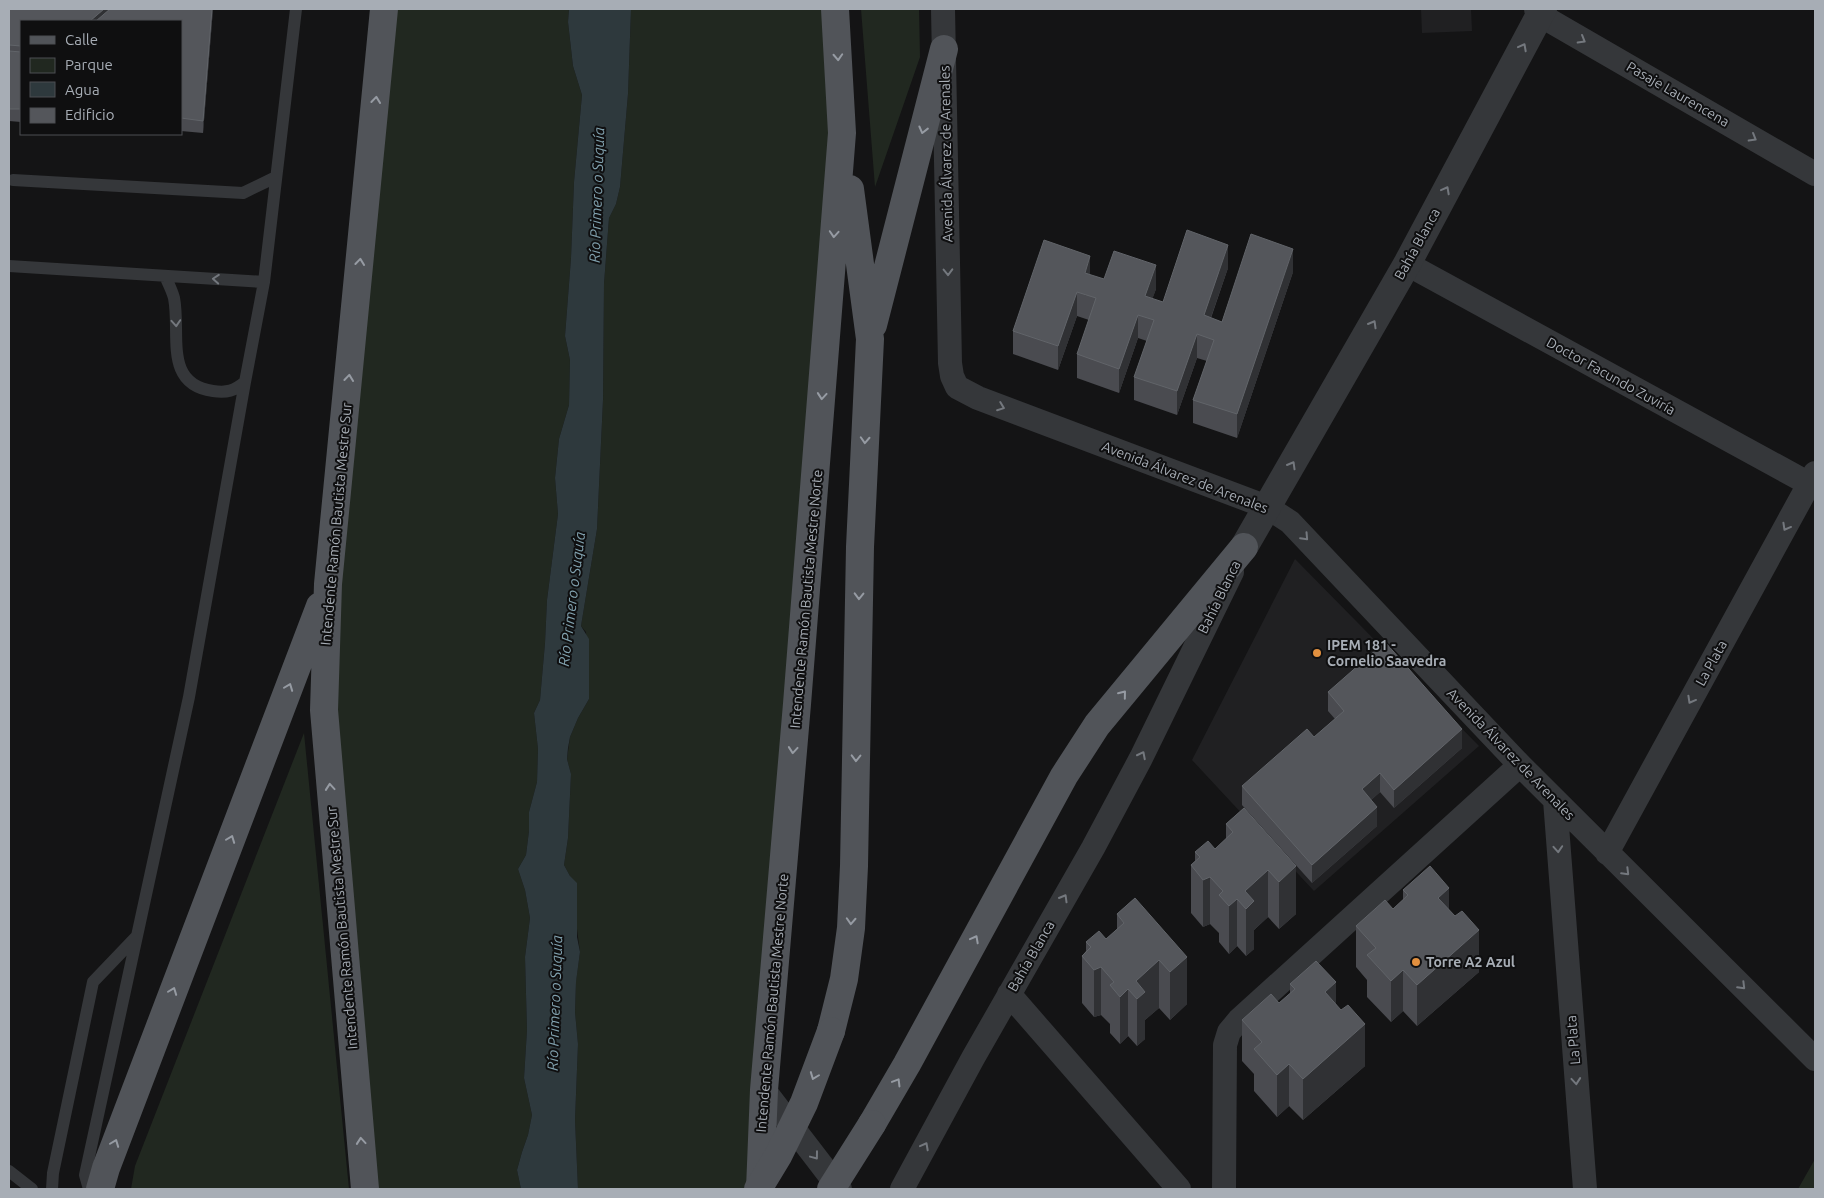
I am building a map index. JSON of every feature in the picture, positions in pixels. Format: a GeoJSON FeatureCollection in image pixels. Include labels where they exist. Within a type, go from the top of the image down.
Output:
{"type":"FeatureCollection","features":[{"type":"Feature","properties":{"kind":"main road","name":"Intendente Ramón Bautista Mestre Sur"},"geometry":{"type":"LineString","coordinates":[[365,1189],[324,710],[328,584],[384,9]]}},
{"type":"Feature","properties":{"kind":"main road","name":"Intendente Ramón Bautista Mestre Norte"},"geometry":{"type":"LineString","coordinates":[[759,1189],[764,1090],[800,675],[842,133],[835,9]]}},
{"type":"Feature","properties":{"kind":"main road"},"geometry":{"type":"LineString","coordinates":[[870,339],[944,48]]}},
{"type":"Feature","properties":{"kind":"main road"},"geometry":{"type":"LineString","coordinates":[[759,1189],[778,1156],[804,1103],[831,1031],[844,979],[851,928],[860,547],[870,339],[842,133]]}},
{"type":"Feature","properties":{"kind":"main road"},"geometry":{"type":"LineString","coordinates":[[832,1189],[908,1064],[1079,750],[1244,547]]}},
{"type":"Feature","properties":{"kind":"main road"},"geometry":{"type":"LineString","coordinates":[[100,1189],[106,1168],[328,584]]}},
{"type":"Feature","properties":{"kind":"street","name":"Avenida Álvarez de Arenales"},"geometry":{"type":"LineString","coordinates":[[943,9],[950,363],[952,376],[957,387],[987,401],[1267,507],[1290,522],[1520,765],[1815,1059]]}},
{"type":"Feature","properties":{"kind":"street","name":"Pasaje Laurencena"},"geometry":{"type":"LineString","coordinates":[[1540,11],[1815,174]]}},
{"type":"Feature","properties":{"kind":"street","name":"Bahía Blanca"},"geometry":{"type":"LineString","coordinates":[[902,1189],[1009,994],[1093,848],[1141,758],[1244,547],[1407,264],[1540,11]]}},
{"type":"Feature","properties":{"kind":"street","name":"Doctor Facundo Zuviría"},"geometry":{"type":"LineString","coordinates":[[1407,264],[1813,481]]}},
{"type":"Feature","properties":{"kind":"street","name":"La Plata"},"geometry":{"type":"LineString","coordinates":[[1607,853],[1813,481]]}},
{"type":"Feature","properties":{"kind":"street"},"geometry":{"type":"LineString","coordinates":[[1224,1189],[1225,1045],[1229,1032],[1239,1020],[1520,765]]}},
{"type":"Feature","properties":{"kind":"street","name":"La Plata"},"geometry":{"type":"LineString","coordinates":[[1555,800],[1585,1189]]}},
{"type":"Feature","properties":{"kind":"street"},"geometry":{"type":"LineString","coordinates":[[1009,994],[1179,1189]]}},
{"type":"Feature","properties":{"kind":"street"},"geometry":{"type":"LineString","coordinates":[[764,1090],[840,1189]]}},
{"type":"Feature","properties":{"kind":"lane"},"geometry":{"type":"LineString","coordinates":[[89,1189],[85,1175],[189,697],[244,382],[264,282],[296,9]]}},
{"type":"Feature","properties":{"kind":"lane"},"geometry":{"type":"LineString","coordinates":[[13,180],[243,193],[276,177]]}},
{"type":"Feature","properties":{"kind":"lane"},"geometry":{"type":"LineString","coordinates":[[9,266],[264,282]]}},
{"type":"Feature","properties":{"kind":"lane"},"geometry":{"type":"LineString","coordinates":[[165,276],[174,296],[177,335],[176,352],[179,366],[185,379],[197,386],[220,392],[230,392],[244,382]]}},
{"type":"Feature","properties":{"kind":"lane"},"geometry":{"type":"LineString","coordinates":[[52,1189],[53,1173],[93,982],[138,934]]}},
{"type":"Feature","properties":{"kind":"lane"},"geometry":{"type":"LineString","coordinates":[[9,1171],[32,1189]]}},
{"type":"Feature","properties":{"kind":"shaded area"},"geometry":{"type":"Polygon","coordinates":[[[1421,9],[1471,9],[1472,31],[1422,33],[1421,9]]]}},
{"type":"Feature","properties":{"kind":"shaded area","name":"IPEM 181 - Cornelio Saavedra"},"geometry":{"type":"Polygon","coordinates":[[[1295,559],[1479,746],[1314,891],[1192,760],[1295,559]]]}},
{"type":"Feature","properties":{"kind":"green space"},"geometry":{"type":"Polygon","coordinates":[[[384,9],[569,9],[568,22],[573,66],[582,95],[574,182],[565,336],[570,360],[569,405],[559,439],[555,478],[558,514],[547,600],[540,700],[534,713],[538,749],[537,782],[529,812],[526,855],[518,869],[525,890],[530,918],[525,957],[527,1030],[524,1078],[532,1115],[517,1170],[521,1189],[365,1189],[324,710],[384,9]]]}},
{"type":"Feature","properties":{"kind":"green space"},"geometry":{"type":"Polygon","coordinates":[[[631,9],[835,9],[842,133],[760,1189],[578,1189],[575,1120],[578,1044],[575,1012],[576,981],[580,952],[570,876],[564,865],[568,838],[571,774],[567,759],[570,737],[589,699],[586,632],[581,626],[597,529],[603,400],[604,284],[609,218],[616,204],[620,187],[628,94],[631,9]]]}},
{"type":"Feature","properties":{"kind":"green space"},"geometry":{"type":"Polygon","coordinates":[[[861,9],[919,9],[920,57],[875,187],[861,9]]]}},
{"type":"Feature","properties":{"kind":"green space"},"geometry":{"type":"Polygon","coordinates":[[[304,733],[349,1189],[131,1189],[135,1166],[304,733]]]}},
{"type":"Feature","properties":{"kind":"green space"},"geometry":{"type":"Polygon","coordinates":[[[1815,1159],[1815,1189],[1798,1189],[1815,1159]]]}},
{"type":"Feature","properties":{"kind":"water","name":"Río Primero o Suquía"},"geometry":{"type":"Polygon","coordinates":[[[569,9],[631,9],[628,94],[620,187],[616,204],[609,218],[604,284],[603,400],[597,529],[581,626],[589,639],[589,699],[570,737],[567,759],[571,774],[568,838],[564,865],[570,876],[577,883],[577,937],[580,952],[575,1012],[578,1044],[575,1120],[578,1189],[521,1189],[517,1170],[532,1115],[524,1078],[527,1030],[525,957],[530,918],[525,890],[518,869],[526,855],[529,812],[537,782],[538,749],[534,713],[540,700],[547,600],[558,514],[555,478],[559,439],[569,405],[570,360],[565,336],[574,182],[582,95],[573,66],[568,22],[569,9]]]}},
{"type":"Feature","properties":{"kind":"building"},"geometry":{"type":"Polygon","coordinates":[[[9,9],[104,9],[91,20],[20,20],[20,46],[9,45],[9,9]]]}},
{"type":"Feature","properties":{"kind":"building"},"geometry":{"type":"Polygon","coordinates":[[[110,9],[212,9],[203,121],[182,118],[182,20],[97,20],[110,9]]]}},
{"type":"Feature","properties":{"kind":"building"},"geometry":{"type":"Polygon","coordinates":[[[9,51],[20,52],[20,109],[9,109],[9,51]]]}},
{"type":"Feature","properties":{"kind":"building"},"geometry":{"type":"Polygon","coordinates":[[[1187,230],[1228,245],[1204,315],[1222,322],[1251,234],[1293,249],[1237,414],[1193,400],[1214,340],[1197,334],[1177,391],[1134,377],[1154,320],[1138,315],[1119,369],[1077,354],[1096,298],[1077,292],[1058,346],[1013,331],[1044,240],[1090,256],[1085,273],[1104,279],[1114,251],[1156,265],[1145,296],[1163,302],[1187,230]]]}},
{"type":"Feature","properties":{"kind":"building"},"geometry":{"type":"Polygon","coordinates":[[[1385,642],[1462,729],[1394,790],[1380,773],[1362,789],[1377,807],[1312,865],[1242,786],[1307,729],[1314,737],[1344,711],[1328,692],[1385,642]]]}},
{"type":"Feature","properties":{"kind":"building"},"geometry":{"type":"Polygon","coordinates":[[[1244,808],[1296,866],[1279,882],[1268,870],[1245,891],[1254,901],[1246,909],[1237,899],[1229,906],[1219,895],[1223,891],[1210,877],[1203,880],[1191,865],[1200,857],[1195,852],[1208,841],[1215,849],[1233,832],[1226,824],[1244,808]]]}},
{"type":"Feature","properties":{"kind":"building"},"geometry":{"type":"Polygon","coordinates":[[[1430,866],[1449,888],[1438,898],[1455,916],[1462,911],[1479,930],[1417,985],[1403,970],[1391,981],[1367,955],[1376,948],[1356,926],[1385,900],[1393,909],[1408,895],[1403,890],[1430,866]]]}},
{"type":"Feature","properties":{"kind":"building"},"geometry":{"type":"Polygon","coordinates":[[[1135,898],[1187,957],[1170,972],[1159,960],[1136,981],[1145,992],[1137,999],[1128,989],[1120,997],[1110,985],[1114,982],[1101,967],[1094,970],[1082,956],[1091,947],[1086,942],[1099,931],[1106,939],[1124,923],[1117,914],[1135,898]]]}},
{"type":"Feature","properties":{"kind":"building"},"geometry":{"type":"Polygon","coordinates":[[[1316,961],[1336,982],[1325,992],[1341,1010],[1348,1005],[1365,1024],[1303,1079],[1289,1064],[1277,1075],[1254,1049],[1262,1042],[1242,1020],[1271,994],[1279,1003],[1295,989],[1290,984],[1316,961]]]}},
{"type":"Feature","properties":{"kind":"place","name":"IPEM 181 - Cornelio Saavedra"},"geometry":{"type":"Point","coordinates":[1317,653]}},
{"type":"Feature","properties":{"kind":"place","name":"Torre A2 Azul"},"geometry":{"type":"Point","coordinates":[1416,962]}}]}
